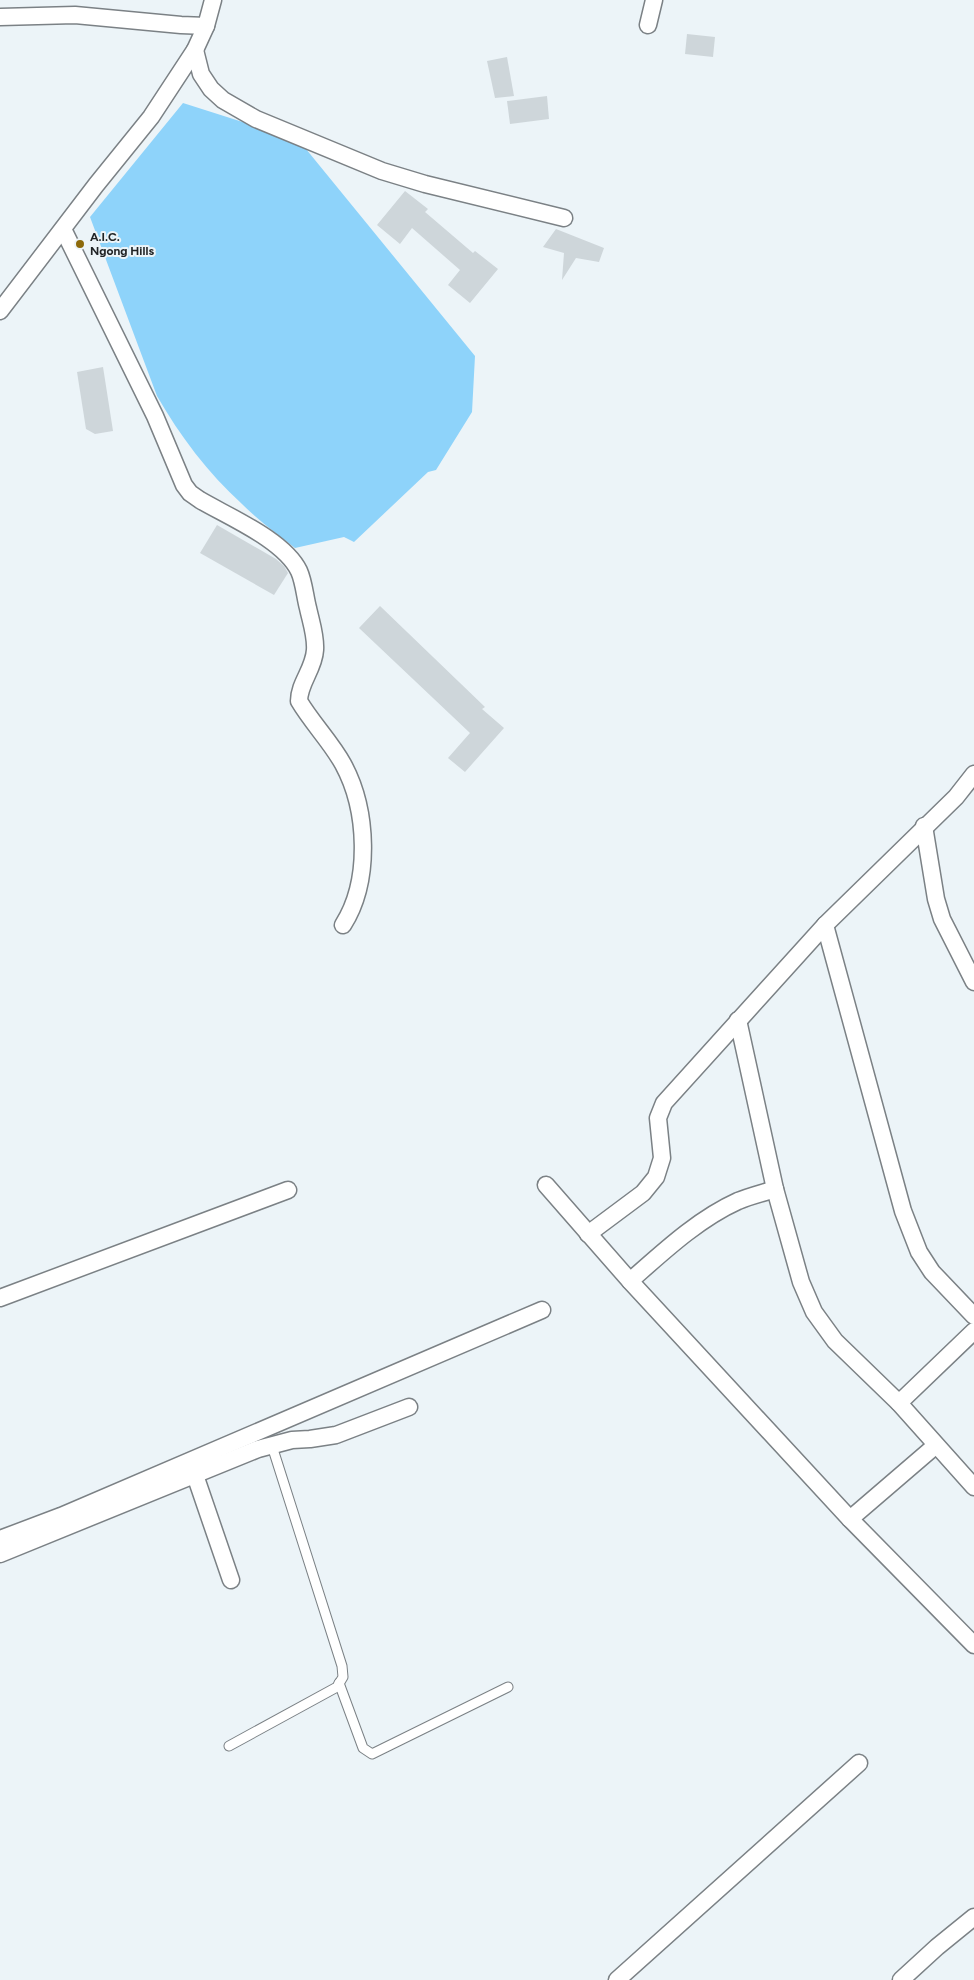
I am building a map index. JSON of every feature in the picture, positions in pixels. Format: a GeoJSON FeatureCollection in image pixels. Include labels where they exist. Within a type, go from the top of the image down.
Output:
{"type":"FeatureCollection","features":[{"type":"Feature","properties":{"kind":"street"},"geometry":{"type":"LineString","coordinates":[[0,311],[151,117],[195,50],[206,26],[213,0]]}},
{"type":"Feature","properties":{"kind":"street"},"geometry":{"type":"LineString","coordinates":[[648,25],[654,0]]}},
{"type":"Feature","properties":{"kind":"street"},"geometry":{"type":"LineString","coordinates":[[0,17],[75,15],[206,26]]}},
{"type":"Feature","properties":{"kind":"street"},"geometry":{"type":"LineString","coordinates":[[195,50],[201,74],[211,89],[223,100],[256,118],[382,171],[425,184],[564,218]]}},
{"type":"Feature","properties":{"kind":"street"},"geometry":{"type":"LineString","coordinates":[[63,228],[155,416],[184,485],[190,493],[200,500],[271,541],[283,550],[293,561],[300,573],[314,637],[315,651],[299,692],[299,701],[343,764],[357,797],[362,841],[362,873],[352,910],[343,925]]}},
{"type":"Feature","properties":{"kind":"street"},"geometry":{"type":"LineString","coordinates":[[588,1234],[643,1193],[656,1177],[662,1158],[658,1118],[664,1103],[825,925],[924,826],[956,797],[974,774]]}},
{"type":"Feature","properties":{"kind":"street"},"geometry":{"type":"LineString","coordinates":[[924,826],[936,899],[942,919],[974,982]]}},
{"type":"Feature","properties":{"kind":"street"},"geometry":{"type":"LineString","coordinates":[[825,925],[903,1211],[919,1252],[932,1272],[974,1316]]}},
{"type":"Feature","properties":{"kind":"street"},"geometry":{"type":"LineString","coordinates":[[738,1020],[775,1189],[800,1282],[814,1312],[836,1341],[899,1403],[935,1446],[974,1487]]}},
{"type":"Feature","properties":{"kind":"street"},"geometry":{"type":"LineString","coordinates":[[546,1185],[630,1281],[850,1519],[974,1644]]}},
{"type":"Feature","properties":{"kind":"street"},"geometry":{"type":"LineString","coordinates":[[630,1281],[667,1249],[706,1220],[738,1201],[775,1189]]}},
{"type":"Feature","properties":{"kind":"street"},"geometry":{"type":"LineString","coordinates":[[0,1298],[288,1190]]}},
{"type":"Feature","properties":{"kind":"street"},"geometry":{"type":"LineString","coordinates":[[0,1539],[61,1516],[542,1310]]}},
{"type":"Feature","properties":{"kind":"street"},"geometry":{"type":"LineString","coordinates":[[899,1403],[974,1331]]}},
{"type":"Feature","properties":{"kind":"street"},"geometry":{"type":"LineString","coordinates":[[0,1554],[272,1446],[292,1440],[336,1434],[409,1407]]}},
{"type":"Feature","properties":{"kind":"street"},"geometry":{"type":"LineString","coordinates":[[850,1519],[935,1446]]}},
{"type":"Feature","properties":{"kind":"street"},"geometry":{"type":"LineString","coordinates":[[195,1475],[231,1580]]}},
{"type":"Feature","properties":{"kind":"street"},"geometry":{"type":"LineString","coordinates":[[617,1980],[859,1763]]}},
{"type":"Feature","properties":{"kind":"street"},"geometry":{"type":"LineString","coordinates":[[901,1980],[974,1917]]}},
{"type":"Feature","properties":{"kind":"lane"},"geometry":{"type":"LineString","coordinates":[[230,1746],[337,1687],[343,1677],[342,1666],[272,1446]]}},
{"type":"Feature","properties":{"kind":"lane"},"geometry":{"type":"LineString","coordinates":[[339,1684],[363,1748],[372,1754],[508,1687]]}},
{"type":"Feature","properties":{"kind":"shaded area"},"geometry":{"type":"Polygon","coordinates":[[[183,103],[258,127],[306,149],[475,356],[472,412],[436,470],[428,472],[354,542],[344,537],[295,548],[254,516],[206,467],[185,440],[157,396],[90,217],[183,103]]]}},
{"type":"Feature","properties":{"kind":"building"},"geometry":{"type":"Polygon","coordinates":[[[687,34],[715,37],[713,57],[685,54],[687,34]]]}},
{"type":"Feature","properties":{"kind":"building"},"geometry":{"type":"Polygon","coordinates":[[[507,57],[514,96],[495,98],[487,61],[507,57]]]}},
{"type":"Feature","properties":{"kind":"building"},"geometry":{"type":"Polygon","coordinates":[[[547,96],[549,119],[510,124],[507,101],[547,96]]]}},
{"type":"Feature","properties":{"kind":"building"},"geometry":{"type":"Polygon","coordinates":[[[405,191],[428,209],[425,212],[473,253],[475,251],[498,269],[470,303],[448,285],[460,270],[412,228],[400,244],[377,225],[405,191]]]}},
{"type":"Feature","properties":{"kind":"building"},"geometry":{"type":"Polygon","coordinates":[[[556,229],[604,248],[599,262],[576,258],[562,280],[564,253],[543,247],[556,229]]]}},
{"type":"Feature","properties":{"kind":"building"},"geometry":{"type":"Polygon","coordinates":[[[103,367],[113,431],[95,434],[86,429],[77,372],[103,367]]]}},
{"type":"Feature","properties":{"kind":"building"},"geometry":{"type":"Polygon","coordinates":[[[217,525],[276,559],[284,566],[288,573],[274,595],[200,553],[217,525]]]}},
{"type":"Feature","properties":{"kind":"building"},"geometry":{"type":"Polygon","coordinates":[[[380,606],[485,707],[482,709],[504,728],[465,772],[448,758],[470,733],[359,628],[380,606]]]}},
{"type":"Feature","properties":{"kind":"place","name":"A.I.C. Ngong Hills"},"geometry":{"type":"Point","coordinates":[80,244]}}]}
